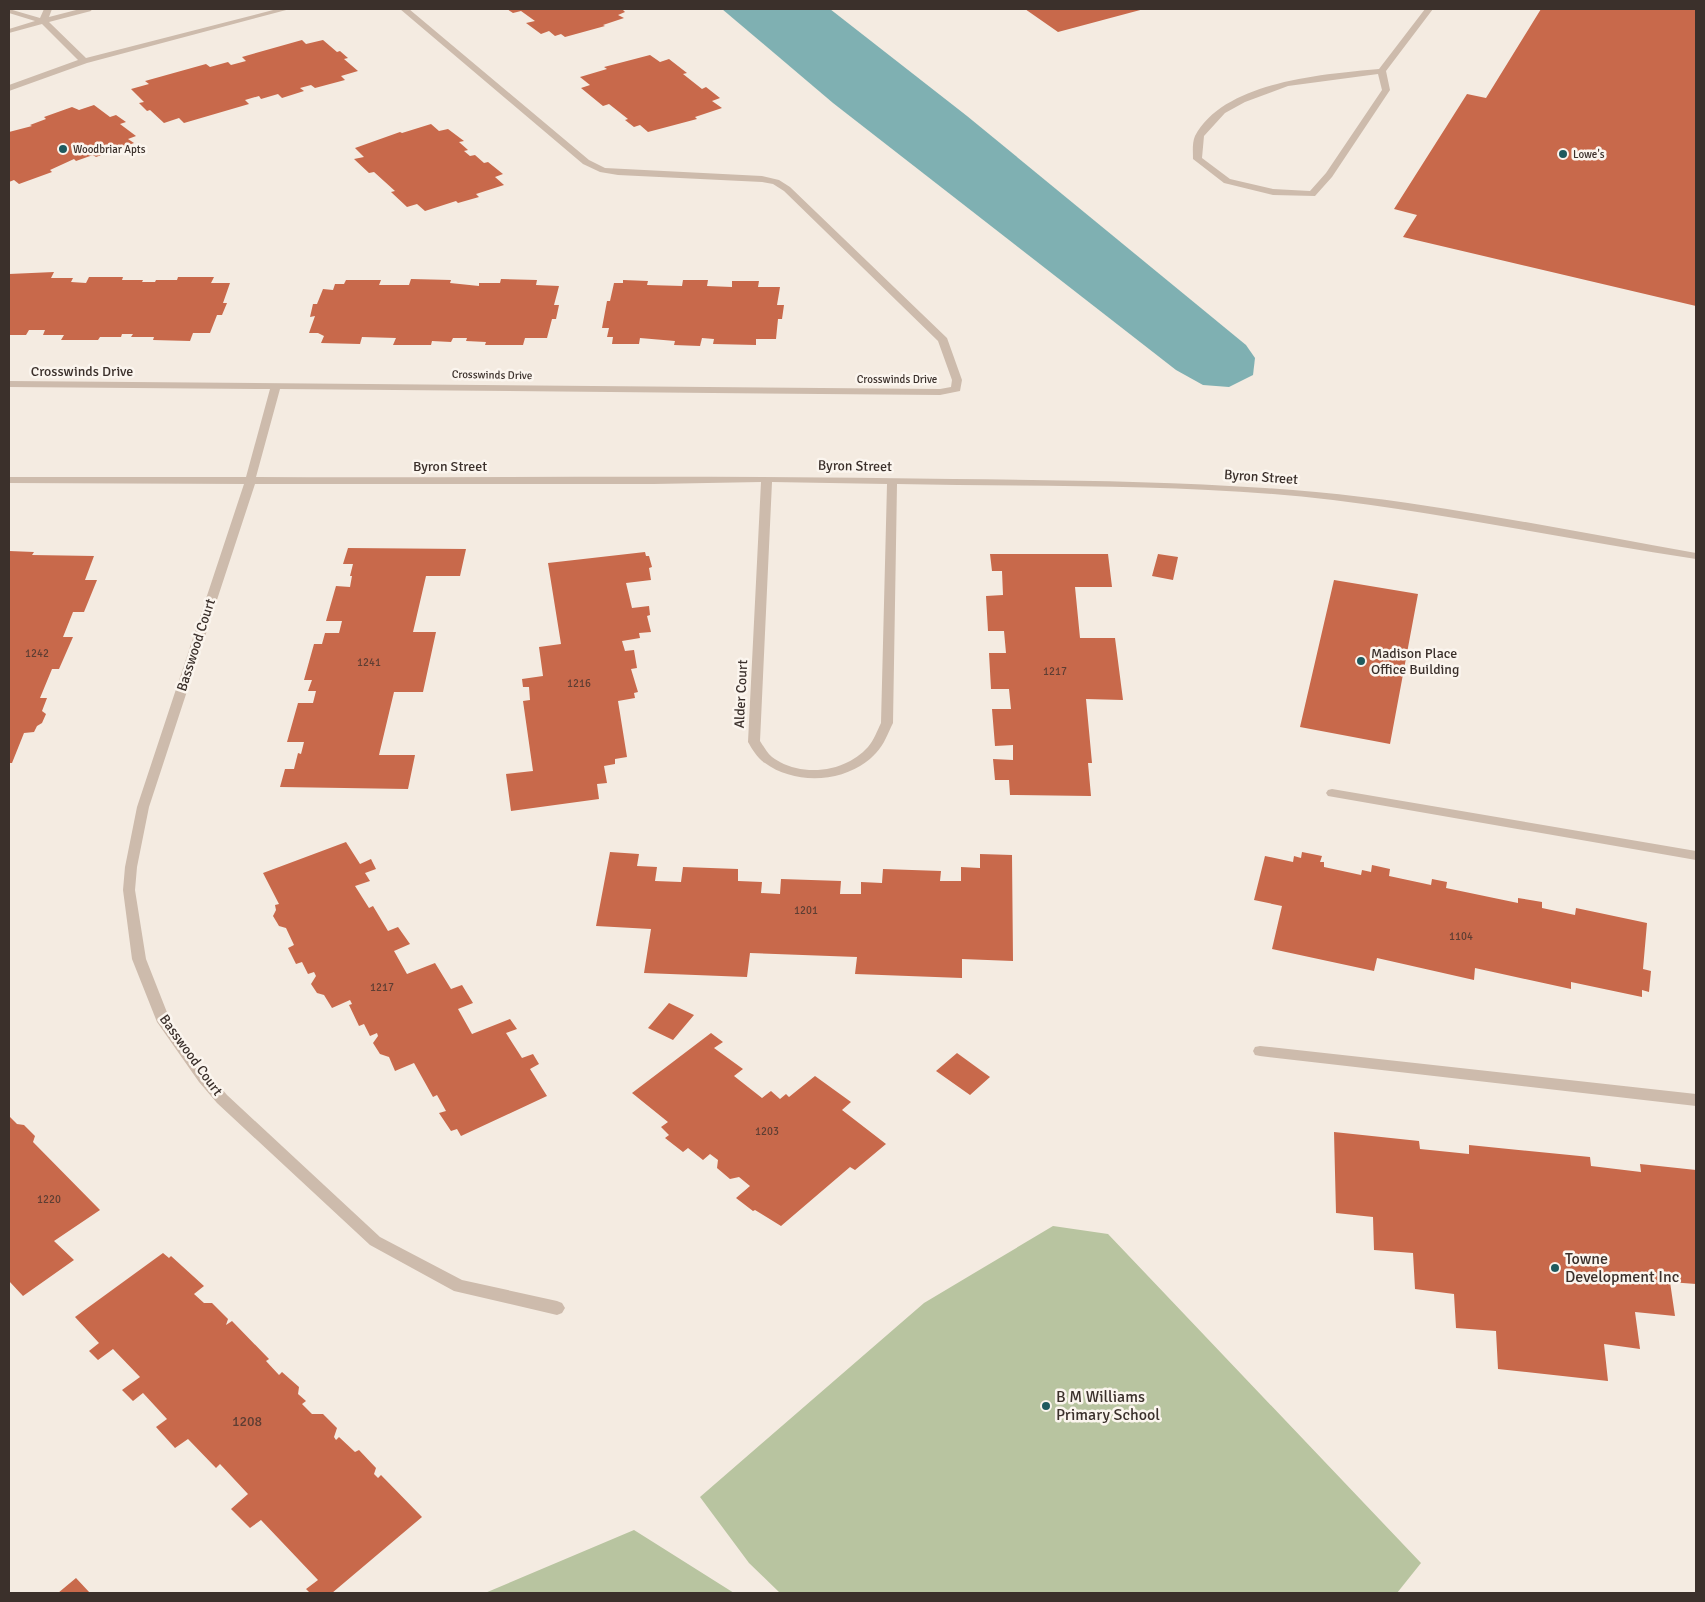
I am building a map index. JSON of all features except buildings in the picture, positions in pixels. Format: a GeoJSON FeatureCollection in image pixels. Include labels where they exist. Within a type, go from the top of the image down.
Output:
{"type":"FeatureCollection","features":[{"type":"Feature","properties":{"kind":"street"},"geometry":{"type":"LineString","coordinates":[[43,21],[48,9]]}},
{"type":"Feature","properties":{"kind":"street"},"geometry":{"type":"LineString","coordinates":[[9,31],[88,9]]}},
{"type":"Feature","properties":{"kind":"street"},"geometry":{"type":"LineString","coordinates":[[9,88],[84,61],[286,9]]}},
{"type":"Feature","properties":{"kind":"street","name":"Crosswinds Drive"},"geometry":{"type":"LineString","coordinates":[[9,384],[940,392],[956,389],[957,380],[943,340],[787,189],[776,182],[762,179],[603,170],[586,162],[404,9]]}},
{"type":"Feature","properties":{"kind":"street"},"geometry":{"type":"LineString","coordinates":[[1382,71],[1386,90],[1330,176],[1312,194],[1272,192],[1227,181],[1197,159],[1198,138],[1214,119],[1241,100],[1272,88],[1315,79],[1382,71],[1429,9]]}},
{"type":"Feature","properties":{"kind":"street"},"geometry":{"type":"LineString","coordinates":[[9,11],[43,21],[84,61]]}},
{"type":"Feature","properties":{"kind":"street"},"geometry":{"type":"LineString","coordinates":[[250,481],[276,386]]}},
{"type":"Feature","properties":{"kind":"street","name":"Byron Street"},"geometry":{"type":"LineString","coordinates":[[9,480],[654,481],[767,479],[1137,485],[1266,491],[1333,497],[1455,514],[1696,556]]}},
{"type":"Feature","properties":{"kind":"street","name":"Alder Court"},"geometry":{"type":"LineString","coordinates":[[767,479],[754,742],[768,760],[791,771],[820,775],[851,767],[870,752],[887,724],[892,481]]}},
{"type":"Feature","properties":{"kind":"street","name":"Basswood Court"},"geometry":{"type":"LineString","coordinates":[[250,481],[143,807],[132,867],[130,890],[139,959],[164,1022],[204,1078],[222,1099],[375,1241],[459,1286],[557,1308]]}},
{"type":"Feature","properties":{"kind":"street"},"geometry":{"type":"LineString","coordinates":[[1332,793],[1696,856]]}},
{"type":"Feature","properties":{"kind":"street"},"geometry":{"type":"LineString","coordinates":[[1260,1051],[1696,1100]]}},
{"type":"Feature","properties":{"kind":"green space"},"geometry":{"type":"Polygon","coordinates":[[[1053,1226],[1108,1234],[1421,1563],[1397,1593],[780,1593],[749,1563],[700,1497],[924,1303],[1053,1226]]]}},
{"type":"Feature","properties":{"kind":"green space"},"geometry":{"type":"Polygon","coordinates":[[[634,1530],[734,1593],[485,1593],[634,1530]]]}},
{"type":"Feature","properties":{"kind":"water"},"geometry":{"type":"Polygon","coordinates":[[[722,9],[830,9],[967,116],[1246,345],[1255,358],[1253,375],[1229,387],[1203,385],[1176,370],[833,103],[722,9]]]}},
{"type":"Feature","properties":{"kind":"place","name":"Woodbriar Apts"},"geometry":{"type":"Point","coordinates":[63,149]}},
{"type":"Feature","properties":{"kind":"place","name":"Lowe's"},"geometry":{"type":"Point","coordinates":[1563,154]}},
{"type":"Feature","properties":{"kind":"place","name":"Madison Place Office Building"},"geometry":{"type":"Point","coordinates":[1361,661]}},
{"type":"Feature","properties":{"kind":"place","name":"Towne Development Inc"},"geometry":{"type":"Point","coordinates":[1555,1268]}},
{"type":"Feature","properties":{"kind":"place","name":"B M Williams Primary School"},"geometry":{"type":"Point","coordinates":[1046,1406]}}]}
